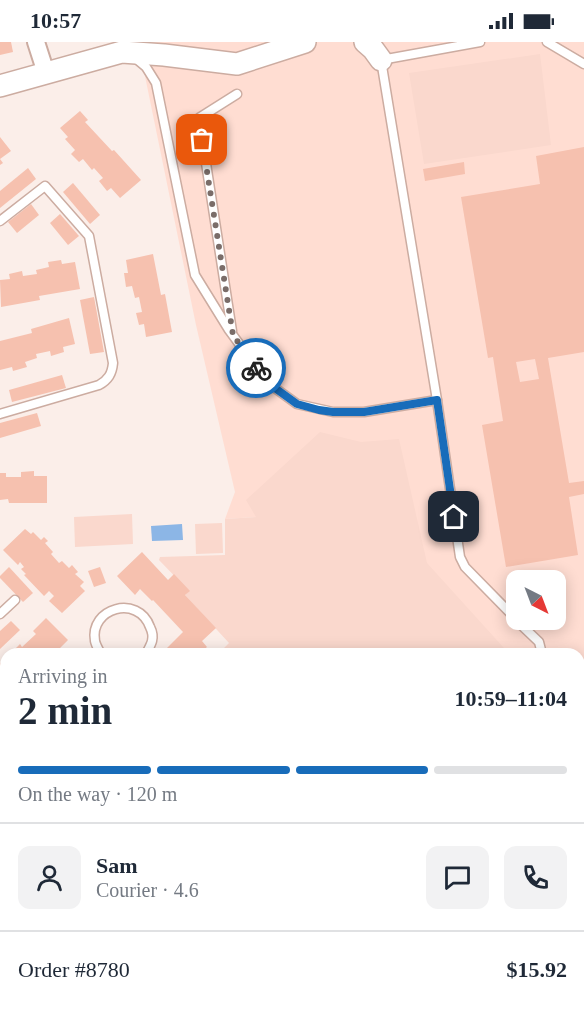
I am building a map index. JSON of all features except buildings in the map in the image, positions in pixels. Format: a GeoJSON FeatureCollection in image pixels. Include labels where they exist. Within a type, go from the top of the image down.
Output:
{"type":"FeatureCollection","features":[{"type":"Feature","properties":{"kind":"street"},"geometry":{"type":"LineString","coordinates":[[36,42],[46,73]]}},
{"type":"Feature","properties":{"kind":"street"},"geometry":{"type":"LineString","coordinates":[[0,86],[122,52],[237,64],[305,42]]}},
{"type":"Feature","properties":{"kind":"street"},"geometry":{"type":"LineString","coordinates":[[365,42],[381,60]]}},
{"type":"Feature","properties":{"kind":"lane"},"geometry":{"type":"LineString","coordinates":[[480,42],[381,60],[437,400],[460,557],[465,567],[506,609]]}},
{"type":"Feature","properties":{"kind":"lane"},"geometry":{"type":"LineString","coordinates":[[547,42],[584,64]]}},
{"type":"Feature","properties":{"kind":"lane"},"geometry":{"type":"LineString","coordinates":[[122,52],[138,59],[146,66],[156,83],[195,276],[233,335],[268,383],[297,404],[333,412],[364,412],[437,400]]}},
{"type":"Feature","properties":{"kind":"lane"},"geometry":{"type":"LineString","coordinates":[[233,335],[199,118],[237,94]]}},
{"type":"Feature","properties":{"kind":"lane"},"geometry":{"type":"LineString","coordinates":[[0,221],[45,186],[88,236],[113,363],[110,376],[99,385],[0,414]]}},
{"type":"Feature","properties":{"kind":"lane"},"geometry":{"type":"LineString","coordinates":[[0,614],[15,600]]}},
{"type":"Feature","properties":{"kind":"lane"},"geometry":{"type":"LineString","coordinates":[[98,648],[95,633],[98,623],[112,610],[122,608],[133,609],[142,614],[148,622],[152,631],[152,641],[149,648]]}},
{"type":"Feature","properties":{"kind":"lane"},"geometry":{"type":"LineString","coordinates":[[527,630],[539,642],[540,648]]}},
{"type":"Feature","properties":{"kind":"shaded area"},"geometry":{"type":"Polygon","coordinates":[[[138,42],[584,42],[584,648],[244,648],[256,517],[225,519],[235,492],[196,325],[138,42]]]}},
{"type":"Feature","properties":{"kind":"shaded area"},"geometry":{"type":"Polygon","coordinates":[[[540,54],[551,145],[424,164],[409,73],[540,54]]]}},
{"type":"Feature","properties":{"kind":"shaded area"},"geometry":{"type":"Polygon","coordinates":[[[320,432],[361,442],[399,439],[427,563],[504,648],[224,648],[229,643],[185,595],[189,591],[159,560],[160,557],[225,555],[225,519],[256,517],[246,500],[320,432]]]}},
{"type":"Feature","properties":{"kind":"shaded area"},"geometry":{"type":"Polygon","coordinates":[[[132,514],[133,544],[75,547],[74,517],[132,514]]]}},
{"type":"Feature","properties":{"kind":"shaded area"},"geometry":{"type":"Polygon","coordinates":[[[222,523],[223,553],[196,554],[195,524],[222,523]]]}},
{"type":"Feature","properties":{"kind":"water"},"geometry":{"type":"Polygon","coordinates":[[[182,524],[183,540],[152,541],[151,526],[182,524]]]}},
{"type":"Feature","properties":{"kind":"way so far"},"geometry":{"type":"LineString","coordinates":[[202,140],[233,335],[256,368]]}},
{"type":"Feature","properties":{"kind":"route"},"geometry":{"type":"LineString","coordinates":[[256,368],[268,383],[297,404],[319,410],[364,412],[437,400],[454,517]]}}]}
